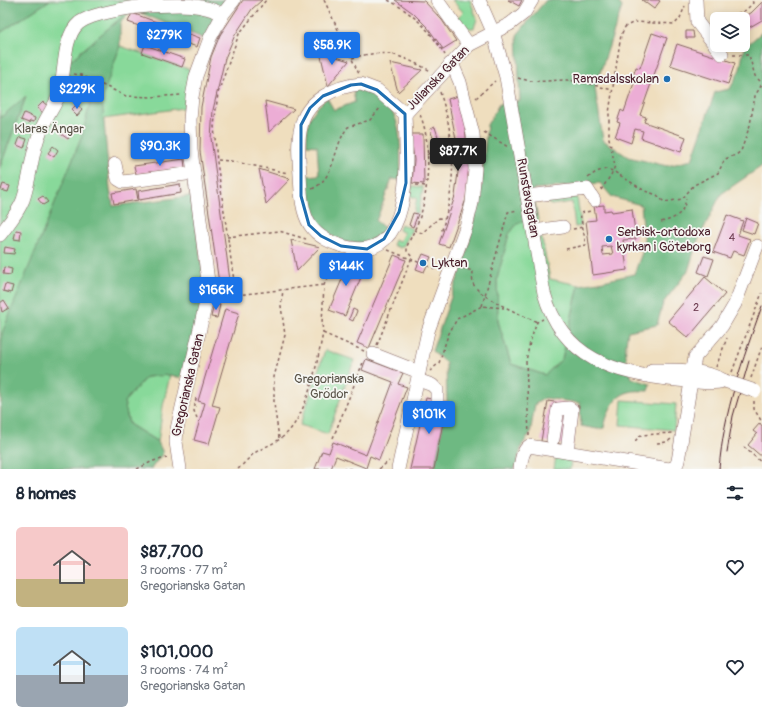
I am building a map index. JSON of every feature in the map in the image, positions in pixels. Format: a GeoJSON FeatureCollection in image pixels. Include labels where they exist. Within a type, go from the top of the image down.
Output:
{"type":"FeatureCollection","features":[{"type":"Feature","properties":{"kind":"street","name":"Gregorianska Gatan"},"geometry":{"type":"LineString","coordinates":[[180,469],[177,453],[177,429],[182,400],[209,296],[208,274],[190,132],[192,97],[196,76],[202,57],[223,14],[234,0]]}},
{"type":"Feature","properties":{"kind":"street"},"geometry":{"type":"LineString","coordinates":[[437,0],[469,45]]}},
{"type":"Feature","properties":{"kind":"street","name":"Runstavsgatan"},"geometry":{"type":"LineString","coordinates":[[479,0],[493,32],[506,77],[544,293],[548,309],[560,331],[585,355],[615,368],[692,376],[714,375],[727,382],[757,390]]}},
{"type":"Feature","properties":{"kind":"street","name":"Julianska Gatan"},"geometry":{"type":"LineString","coordinates":[[376,245],[390,233],[404,196],[407,169],[409,109],[469,45],[510,24],[524,13],[532,0]]}},
{"type":"Feature","properties":{"kind":"street"},"geometry":{"type":"LineString","coordinates":[[696,0],[697,22],[722,54]]}},
{"type":"Feature","properties":{"kind":"street"},"geometry":{"type":"LineString","coordinates":[[0,235],[12,219],[23,200],[33,151],[41,128],[60,92],[68,42],[72,30],[79,23],[118,4],[202,5],[223,14]]}},
{"type":"Feature","properties":{"kind":"street"},"geometry":{"type":"LineString","coordinates":[[398,469],[428,331],[444,272],[466,227],[472,203],[475,169],[473,132],[458,75],[450,64]]}},
{"type":"Feature","properties":{"kind":"street"},"geometry":{"type":"LineString","coordinates":[[361,84],[337,89],[323,96],[305,115],[301,125],[299,139],[301,192],[304,211],[309,224],[321,236],[341,246],[367,248],[376,245]]}},
{"type":"Feature","properties":{"kind":"street","name":"Julianska Gatan"},"geometry":{"type":"LineString","coordinates":[[361,84],[377,90],[388,99],[409,109]]}},
{"type":"Feature","properties":{"kind":"street"},"geometry":{"type":"LineString","coordinates":[[115,164],[118,179],[123,182],[194,173]]}},
{"type":"Feature","properties":{"kind":"street"},"geometry":{"type":"LineString","coordinates":[[529,202],[591,195]]}},
{"type":"Feature","properties":{"kind":"street"},"geometry":{"type":"LineString","coordinates":[[534,231],[563,227]]}},
{"type":"Feature","properties":{"kind":"street"},"geometry":{"type":"LineString","coordinates":[[520,469],[525,449],[529,446],[551,444],[567,452],[670,469],[676,466],[678,461],[678,433],[692,376],[695,357],[722,326],[736,304],[757,246]]}},
{"type":"Feature","properties":{"kind":"street"},"geometry":{"type":"LineString","coordinates":[[370,353],[419,376],[437,390],[438,400]]}},
{"type":"Feature","properties":{"kind":"street"},"geometry":{"type":"LineString","coordinates":[[551,444],[558,409],[569,408],[572,410],[567,452]]}},
{"type":"Feature","properties":{"kind":"path"},"geometry":{"type":"LineString","coordinates":[[236,295],[217,160],[214,126],[218,93],[239,34],[266,0]]}},
{"type":"Feature","properties":{"kind":"path"},"geometry":{"type":"LineString","coordinates":[[324,0],[352,58],[360,77],[361,84]]}},
{"type":"Feature","properties":{"kind":"path"},"geometry":{"type":"LineString","coordinates":[[388,0],[408,11],[425,27],[439,44],[450,64]]}},
{"type":"Feature","properties":{"kind":"path"},"geometry":{"type":"LineString","coordinates":[[591,195],[613,171],[615,166],[609,138],[609,113],[621,36],[625,27],[634,22],[675,24],[680,18],[687,0]]}},
{"type":"Feature","properties":{"kind":"path"},"geometry":{"type":"LineString","coordinates":[[741,12],[746,10],[756,0]]}},
{"type":"Feature","properties":{"kind":"path"},"geometry":{"type":"LineString","coordinates":[[352,58],[372,52],[392,53],[437,78],[451,134],[454,160],[453,185],[441,233]]}},
{"type":"Feature","properties":{"kind":"path"},"geometry":{"type":"LineString","coordinates":[[661,222],[671,220],[682,212],[686,197],[694,185],[718,173],[721,164],[725,159],[736,155],[741,151],[750,125],[755,96],[762,84],[755,76],[749,54],[730,56],[722,54]]}},
{"type":"Feature","properties":{"kind":"path"},"geometry":{"type":"LineString","coordinates":[[64,72],[81,75],[126,96],[192,97]]}},
{"type":"Feature","properties":{"kind":"path"},"geometry":{"type":"LineString","coordinates":[[466,106],[484,92],[495,80],[513,76],[537,83],[566,80],[613,90]]}},
{"type":"Feature","properties":{"kind":"path"},"geometry":{"type":"LineString","coordinates":[[301,192],[314,189],[324,181],[331,171],[339,142],[348,128],[370,120],[388,99]]}},
{"type":"Feature","properties":{"kind":"path"},"geometry":{"type":"LineString","coordinates":[[333,438],[412,257],[407,251],[407,246],[423,206],[427,173],[427,155],[424,125],[417,109],[409,109]]}},
{"type":"Feature","properties":{"kind":"path"},"geometry":{"type":"LineString","coordinates":[[473,132],[481,130],[520,155]]}},
{"type":"Feature","properties":{"kind":"path"},"geometry":{"type":"LineString","coordinates":[[427,155],[451,134]]}},
{"type":"Feature","properties":{"kind":"path"},"geometry":{"type":"LineString","coordinates":[[217,160],[271,168],[300,176]]}},
{"type":"Feature","properties":{"kind":"path"},"geometry":{"type":"LineString","coordinates":[[566,249],[586,245],[580,213],[591,211],[591,195],[584,180],[596,172],[606,170],[613,171],[646,191],[657,195],[664,202],[672,202],[686,197]]}},
{"type":"Feature","properties":{"kind":"path"},"geometry":{"type":"LineString","coordinates":[[482,306],[484,294],[508,212],[529,202]]}},
{"type":"Feature","properties":{"kind":"path"},"geometry":{"type":"LineString","coordinates":[[414,230],[422,233],[439,218],[445,219]]}},
{"type":"Feature","properties":{"kind":"path"},"geometry":{"type":"LineString","coordinates":[[228,237],[279,231],[312,240],[321,236]]}},
{"type":"Feature","properties":{"kind":"path"},"geometry":{"type":"LineString","coordinates":[[376,245],[411,260],[458,276],[462,268],[473,271],[473,284],[484,294],[505,308],[537,322],[530,342],[526,361],[529,446]]}},
{"type":"Feature","properties":{"kind":"path"},"geometry":{"type":"LineString","coordinates":[[238,469],[256,452],[269,446],[286,434],[300,417],[324,333],[322,323],[324,285],[339,258],[341,246]]}},
{"type":"Feature","properties":{"kind":"path"},"geometry":{"type":"LineString","coordinates":[[209,296],[236,295],[324,285]]}},
{"type":"Feature","properties":{"kind":"path"},"geometry":{"type":"LineString","coordinates":[[279,439],[274,404],[274,377],[285,335],[280,306],[283,290]]}},
{"type":"Feature","properties":{"kind":"path"},"geometry":{"type":"LineString","coordinates":[[727,382],[762,293]]}},
{"type":"Feature","properties":{"kind":"path"},"geometry":{"type":"LineString","coordinates":[[419,376],[439,363],[448,335],[457,319],[482,306],[505,308]]}},
{"type":"Feature","properties":{"kind":"path"},"geometry":{"type":"LineString","coordinates":[[324,333],[370,353]]}},
{"type":"Feature","properties":{"kind":"path"},"geometry":{"type":"LineString","coordinates":[[762,346],[754,409],[762,422]]}},
{"type":"Feature","properties":{"kind":"path"},"geometry":{"type":"LineString","coordinates":[[635,441],[641,435],[678,433]]}},
{"type":"Feature","properties":{"kind":"path"},"geometry":{"type":"LineString","coordinates":[[657,443],[667,442],[678,433]]}},
{"type":"Feature","properties":{"kind":"path"},"geometry":{"type":"LineString","coordinates":[[744,447],[762,463]]}},
{"type":"Feature","properties":{"kind":"path"},"geometry":{"type":"LineString","coordinates":[[137,469],[153,461],[165,459],[177,453]]}},
{"type":"Feature","properties":{"kind":"path"},"geometry":{"type":"LineString","coordinates":[[342,469],[352,469]]}},
{"type":"Feature","properties":{"kind":"highlighted area"},"geometry":{"type":"Polygon","coordinates":[[[361,84],[377,90],[405,114],[406,183],[399,212],[384,239],[367,249],[341,246],[321,236],[309,225],[301,196],[301,125],[310,108],[323,96],[351,85],[361,84]]]}},
{"type":"Feature","properties":{"kind":"green space"},"geometry":{"type":"Polygon","coordinates":[[[0,0],[50,0],[0,33],[0,0]]]}},
{"type":"Feature","properties":{"kind":"green space","name":"Klaras Ängar"},"geometry":{"type":"Polygon","coordinates":[[[50,0],[142,0],[58,71],[90,103],[82,136],[24,281],[0,393],[0,167],[26,97],[0,118],[0,33],[50,0]]]}},
{"type":"Feature","properties":{"kind":"green space"},"geometry":{"type":"Polygon","coordinates":[[[142,0],[228,0],[205,39],[133,10],[120,23],[120,46],[102,99],[110,190],[113,206],[192,196],[206,297],[181,378],[170,375],[146,377],[124,402],[129,424],[158,442],[163,453],[151,469],[0,469],[2,333],[82,136],[90,103],[58,71],[142,0]]]}},
{"type":"Feature","properties":{"kind":"green space"},"geometry":{"type":"Polygon","coordinates":[[[452,0],[470,0],[477,19],[474,28],[463,28],[457,18],[463,12],[452,0]]]}},
{"type":"Feature","properties":{"kind":"green space"},"geometry":{"type":"Polygon","coordinates":[[[546,0],[617,0],[622,7],[595,88],[603,140],[628,157],[667,166],[692,160],[715,92],[730,89],[740,69],[743,52],[750,52],[750,43],[762,32],[762,166],[721,194],[697,242],[688,271],[663,303],[657,325],[628,331],[626,355],[632,378],[650,384],[648,391],[631,391],[623,394],[612,406],[604,428],[597,429],[581,426],[580,403],[545,398],[535,404],[530,434],[522,445],[515,469],[434,469],[447,402],[446,363],[432,351],[467,252],[481,186],[487,125],[499,104],[520,101],[517,35],[546,0]],[[600,183],[533,189],[537,215],[518,223],[509,234],[497,279],[498,321],[511,364],[545,375],[562,359],[579,285],[634,274],[645,245],[641,205],[612,197],[600,183]]]}},
{"type":"Feature","properties":{"kind":"green space"},"geometry":{"type":"Polygon","coordinates":[[[120,46],[194,71],[183,108],[103,119],[101,99],[120,46]]]}},
{"type":"Feature","properties":{"kind":"green space"},"geometry":{"type":"Polygon","coordinates":[[[362,89],[377,96],[387,104],[394,114],[400,138],[401,180],[392,179],[376,221],[387,230],[368,244],[342,242],[311,223],[304,176],[319,175],[317,146],[307,145],[307,130],[312,114],[327,98],[334,110],[355,102],[353,90],[362,89]]]}},
{"type":"Feature","properties":{"kind":"green space"},"geometry":{"type":"Polygon","coordinates":[[[26,96],[0,167],[0,118],[26,96]]]}},
{"type":"Feature","properties":{"kind":"green space"},"geometry":{"type":"Polygon","coordinates":[[[412,186],[422,187],[423,189],[418,214],[414,213],[417,198],[410,196],[412,186]]]}},
{"type":"Feature","properties":{"kind":"green space"},"geometry":{"type":"Polygon","coordinates":[[[577,197],[581,226],[575,227],[572,202],[551,205],[548,203],[549,199],[577,197]]]}},
{"type":"Feature","properties":{"kind":"green space"},"geometry":{"type":"Polygon","coordinates":[[[537,215],[550,279],[579,285],[562,359],[545,375],[511,364],[498,321],[497,279],[509,234],[518,223],[537,215]]]}},
{"type":"Feature","properties":{"kind":"green space"},"geometry":{"type":"Polygon","coordinates":[[[401,224],[412,229],[404,245],[400,248],[393,245],[395,240],[399,242],[404,233],[399,230],[401,224]]]}},
{"type":"Feature","properties":{"kind":"green space","name":"Gregorianska Grödor"},"geometry":{"type":"Polygon","coordinates":[[[325,350],[354,360],[328,434],[300,425],[325,350]]]}},
{"type":"Feature","properties":{"kind":"green space"},"geometry":{"type":"Polygon","coordinates":[[[170,375],[163,406],[158,442],[129,424],[124,402],[146,377],[170,375]]]}},
{"type":"Feature","properties":{"kind":"green space"},"geometry":{"type":"Polygon","coordinates":[[[622,400],[676,404],[674,430],[620,425],[622,400]]]}},
{"type":"Feature","properties":{"kind":"green space"},"geometry":{"type":"Polygon","coordinates":[[[556,456],[571,458],[570,469],[554,469],[556,456]]]}},
{"type":"Feature","properties":{"kind":"building"},"geometry":{"type":"Polygon","coordinates":[[[243,0],[262,0],[252,9],[235,35],[225,58],[213,110],[211,138],[231,288],[220,290],[200,151],[201,107],[211,57],[220,35],[243,0]]]}},
{"type":"Feature","properties":{"kind":"building"},"geometry":{"type":"Polygon","coordinates":[[[395,0],[424,1],[442,20],[456,41],[443,49],[428,28],[413,13],[395,0]]]}},
{"type":"Feature","properties":{"kind":"building"},"geometry":{"type":"Polygon","coordinates":[[[508,0],[522,0],[519,6],[508,0]]]}},
{"type":"Feature","properties":{"kind":"building"},"geometry":{"type":"Polygon","coordinates":[[[642,0],[658,0],[660,1],[654,9],[642,0]]]}},
{"type":"Feature","properties":{"kind":"building"},"geometry":{"type":"Polygon","coordinates":[[[762,2],[762,20],[750,27],[751,13],[762,2]]]}},
{"type":"Feature","properties":{"kind":"building"},"geometry":{"type":"Polygon","coordinates":[[[132,13],[200,38],[197,47],[128,22],[132,13]]]}},
{"type":"Feature","properties":{"kind":"building"},"geometry":{"type":"Polygon","coordinates":[[[686,31],[693,31],[694,38],[686,38],[686,31]]]}},
{"type":"Feature","properties":{"kind":"building"},"geometry":{"type":"Polygon","coordinates":[[[652,33],[667,38],[640,115],[646,117],[644,122],[686,137],[681,152],[641,138],[643,131],[635,129],[631,143],[615,137],[620,123],[617,122],[621,110],[624,112],[635,80],[632,79],[636,67],[640,68],[652,33]]]}},
{"type":"Feature","properties":{"kind":"building"},"geometry":{"type":"Polygon","coordinates":[[[677,44],[735,63],[728,84],[670,65],[677,44]]]}},
{"type":"Feature","properties":{"kind":"building"},"geometry":{"type":"Polygon","coordinates":[[[145,45],[185,59],[182,67],[142,53],[145,45]]]}},
{"type":"Feature","properties":{"kind":"building"},"geometry":{"type":"Polygon","coordinates":[[[320,52],[349,61],[328,86],[320,52]]]}},
{"type":"Feature","properties":{"kind":"building"},"geometry":{"type":"Polygon","coordinates":[[[390,63],[422,70],[398,92],[390,63]]]}},
{"type":"Feature","properties":{"kind":"building"},"geometry":{"type":"Polygon","coordinates":[[[458,96],[464,115],[469,170],[466,199],[449,247],[439,244],[455,196],[458,172],[457,144],[448,99],[458,96]]]}},
{"type":"Feature","properties":{"kind":"building"},"geometry":{"type":"Polygon","coordinates":[[[265,101],[294,109],[269,132],[265,101]]]}},
{"type":"Feature","properties":{"kind":"building"},"geometry":{"type":"Polygon","coordinates":[[[43,102],[49,107],[43,113],[37,108],[43,102]]]}},
{"type":"Feature","properties":{"kind":"building"},"geometry":{"type":"Polygon","coordinates":[[[77,104],[82,110],[77,116],[71,110],[77,104]]]}},
{"type":"Feature","properties":{"kind":"building"},"geometry":{"type":"Polygon","coordinates":[[[24,113],[35,118],[34,122],[30,121],[29,123],[21,120],[24,113]]]}},
{"type":"Feature","properties":{"kind":"building"},"geometry":{"type":"Polygon","coordinates":[[[66,127],[73,132],[68,139],[61,134],[66,127]]]}},
{"type":"Feature","properties":{"kind":"building"},"geometry":{"type":"Polygon","coordinates":[[[435,127],[439,140],[434,141],[430,129],[435,127]]]}},
{"type":"Feature","properties":{"kind":"building"},"geometry":{"type":"Polygon","coordinates":[[[411,134],[423,134],[424,184],[412,183],[414,160],[411,134]]]}},
{"type":"Feature","properties":{"kind":"building"},"geometry":{"type":"Polygon","coordinates":[[[20,137],[27,139],[24,148],[17,145],[20,137]]]}},
{"type":"Feature","properties":{"kind":"building"},"geometry":{"type":"Polygon","coordinates":[[[53,146],[58,150],[54,157],[48,153],[53,146]]]}},
{"type":"Feature","properties":{"kind":"building"},"geometry":{"type":"Polygon","coordinates":[[[184,159],[185,168],[136,174],[134,166],[184,159]]]}},
{"type":"Feature","properties":{"kind":"building"},"geometry":{"type":"Polygon","coordinates":[[[259,169],[290,179],[266,204],[259,169]]]}},
{"type":"Feature","properties":{"kind":"building"},"geometry":{"type":"Polygon","coordinates":[[[3,184],[10,186],[8,192],[1,190],[3,184]]]}},
{"type":"Feature","properties":{"kind":"building"},"geometry":{"type":"Polygon","coordinates":[[[180,184],[181,193],[139,200],[138,191],[180,184]]]}},
{"type":"Feature","properties":{"kind":"building"},"geometry":{"type":"Polygon","coordinates":[[[136,189],[138,200],[114,204],[112,193],[136,189]]]}},
{"type":"Feature","properties":{"kind":"building"},"geometry":{"type":"Polygon","coordinates":[[[43,196],[48,202],[43,205],[38,199],[43,196]]]}},
{"type":"Feature","properties":{"kind":"building","name":"Serbisk-ortodoxa kyrkan i Göteborg"},"geometry":{"type":"Polygon","coordinates":[[[604,205],[604,211],[611,210],[612,212],[632,209],[636,239],[623,240],[627,270],[593,275],[586,221],[596,220],[594,206],[604,205]],[[611,246],[602,247],[603,255],[613,254],[611,246]]]}},
{"type":"Feature","properties":{"kind":"building"},"geometry":{"type":"Polygon","coordinates":[[[413,213],[418,214],[413,227],[409,225],[413,213]]]}},
{"type":"Feature","properties":{"kind":"building"},"geometry":{"type":"Polygon","coordinates":[[[727,215],[743,221],[738,235],[750,239],[744,255],[733,251],[730,258],[713,252],[727,215]]]}},
{"type":"Feature","properties":{"kind":"building"},"geometry":{"type":"Polygon","coordinates":[[[746,218],[758,223],[754,234],[742,230],[746,218]]]}},
{"type":"Feature","properties":{"kind":"building"},"geometry":{"type":"Polygon","coordinates":[[[16,230],[21,231],[20,240],[14,239],[16,230]]]}},
{"type":"Feature","properties":{"kind":"building"},"geometry":{"type":"Polygon","coordinates":[[[291,240],[320,247],[297,271],[291,240]]]}},
{"type":"Feature","properties":{"kind":"building"},"geometry":{"type":"Polygon","coordinates":[[[5,247],[15,249],[14,254],[4,253],[5,247]]]}},
{"type":"Feature","properties":{"kind":"building","name":"Lyktan"},"geometry":{"type":"Polygon","coordinates":[[[423,254],[431,257],[424,272],[416,269],[423,254]]]}},
{"type":"Feature","properties":{"kind":"building"},"geometry":{"type":"Polygon","coordinates":[[[394,255],[406,260],[369,348],[357,343],[394,255]]]}},
{"type":"Feature","properties":{"kind":"building"},"geometry":{"type":"Polygon","coordinates":[[[704,256],[714,259],[708,276],[698,272],[704,256]]]}},
{"type":"Feature","properties":{"kind":"building"},"geometry":{"type":"Polygon","coordinates":[[[341,260],[364,270],[345,316],[329,310],[343,277],[335,274],[341,260]]]}},
{"type":"Feature","properties":{"kind":"building"},"geometry":{"type":"Polygon","coordinates":[[[4,267],[12,269],[11,275],[3,274],[4,267]]]}},
{"type":"Feature","properties":{"kind":"building"},"geometry":{"type":"Polygon","coordinates":[[[705,277],[725,294],[688,338],[668,321],[705,277]]]}},
{"type":"Feature","properties":{"kind":"building"},"geometry":{"type":"Polygon","coordinates":[[[5,284],[13,286],[11,293],[3,291],[5,284]]]}},
{"type":"Feature","properties":{"kind":"building"},"geometry":{"type":"Polygon","coordinates":[[[4,300],[9,308],[2,312],[0,303],[4,300]]]}},
{"type":"Feature","properties":{"kind":"building"},"geometry":{"type":"Polygon","coordinates":[[[214,304],[220,305],[217,318],[211,317],[214,304]]]}},
{"type":"Feature","properties":{"kind":"building"},"geometry":{"type":"Polygon","coordinates":[[[225,309],[239,313],[212,405],[220,407],[209,444],[194,440],[205,403],[198,401],[225,309]]]}},
{"type":"Feature","properties":{"kind":"building"},"geometry":{"type":"Polygon","coordinates":[[[353,309],[357,311],[353,321],[349,319],[353,309]]]}},
{"type":"Feature","properties":{"kind":"building"},"geometry":{"type":"Polygon","coordinates":[[[366,359],[403,373],[398,384],[407,387],[379,460],[370,456],[366,468],[336,456],[331,469],[315,469],[322,451],[329,453],[333,442],[366,455],[393,382],[362,370],[366,359]]]}},
{"type":"Feature","properties":{"kind":"building"},"geometry":{"type":"Polygon","coordinates":[[[426,398],[447,402],[434,469],[410,469],[426,398]]]}},
{"type":"Feature","properties":{"kind":"building"},"geometry":{"type":"Polygon","coordinates":[[[548,401],[579,406],[572,446],[541,441],[548,401]]]}},
{"type":"Feature","properties":{"kind":"building"},"geometry":{"type":"Polygon","coordinates":[[[760,423],[762,426],[762,457],[748,445],[757,434],[753,431],[760,423]]]}},
{"type":"Feature","properties":{"kind":"tram line"},"geometry":{"type":"LineString","coordinates":[[719,469],[721,447],[735,386],[762,306]]}},
{"type":"Feature","properties":{"kind":"tram line"},"geometry":{"type":"LineString","coordinates":[[727,452],[733,416],[749,361]]}},
{"type":"Feature","properties":{"kind":"place","name":"Ramsdalsskolan"},"geometry":{"type":"Point","coordinates":[667,79]}},
{"type":"Feature","properties":{"kind":"place","name":"Serbisk-ortodoxa kyrkan i Göteborg"},"geometry":{"type":"Point","coordinates":[609,239]}},
{"type":"Feature","properties":{"kind":"place","name":"Lyktan"},"geometry":{"type":"Point","coordinates":[423,263]}}]}
